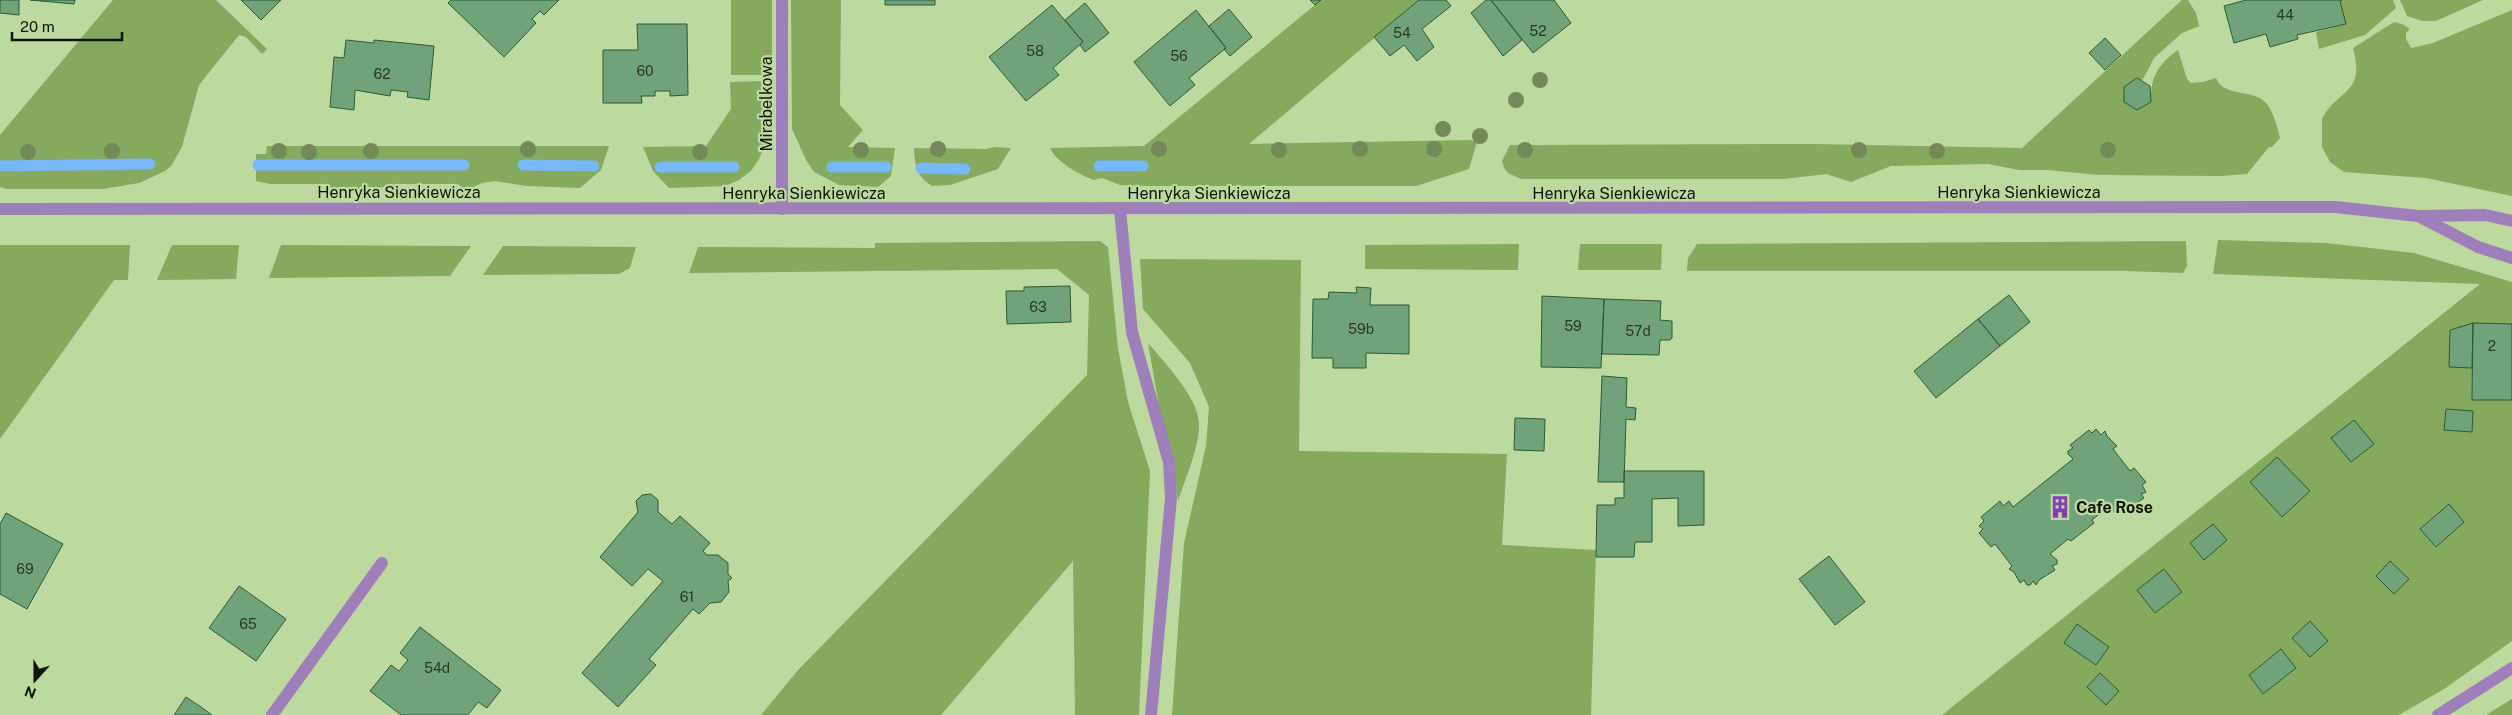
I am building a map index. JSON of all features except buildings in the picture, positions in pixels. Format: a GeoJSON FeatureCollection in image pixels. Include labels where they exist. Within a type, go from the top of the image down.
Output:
{"type":"FeatureCollection","features":[{"type":"Feature","properties":{"kind":"street","name":"Mirabelkowa"},"geometry":{"type":"LineString","coordinates":[[782,0],[782,209]]}},
{"type":"Feature","properties":{"kind":"street","name":"Henryka Sienkiewicza"},"geometry":{"type":"LineString","coordinates":[[0,209],[2335,208],[2418,216],[2485,215],[2512,221]]}},
{"type":"Feature","properties":{"kind":"street"},"geometry":{"type":"LineString","coordinates":[[1120,210],[1132,332],[1169,462],[1171,498],[1151,715]]}},
{"type":"Feature","properties":{"kind":"street","name":"Henryka Sienkiewicza"},"geometry":{"type":"LineString","coordinates":[[2418,216],[2478,246],[2512,258]]}},
{"type":"Feature","properties":{"kind":"street"},"geometry":{"type":"LineString","coordinates":[[272,715],[382,563]]}},
{"type":"Feature","properties":{"kind":"street"},"geometry":{"type":"LineString","coordinates":[[2438,715],[2512,668]]}},
{"type":"Feature","properties":{"kind":"green space"},"geometry":{"type":"Polygon","coordinates":[[[113,0],[216,0],[267,49],[262,54],[246,37],[239,35],[199,85],[182,147],[171,166],[165,171],[139,183],[103,189],[6,189],[0,187],[0,135],[113,0]]]}},
{"type":"Feature","properties":{"kind":"green space"},"geometry":{"type":"Polygon","coordinates":[[[731,0],[772,0],[772,130],[759,159],[751,171],[739,180],[725,186],[669,188],[653,171],[643,147],[706,146],[731,109],[730,82],[765,81],[765,75],[731,75],[731,0]]]}},
{"type":"Feature","properties":{"kind":"green space"},"geometry":{"type":"Polygon","coordinates":[[[791,0],[841,0],[840,105],[863,130],[848,147],[895,148],[891,176],[878,187],[839,185],[814,172],[806,160],[792,129],[791,0]]]}},
{"type":"Feature","properties":{"kind":"green space"},"geometry":{"type":"Polygon","coordinates":[[[1321,0],[1419,0],[1249,144],[1470,140],[1477,142],[1469,169],[1416,186],[1120,185],[1102,178],[1094,180],[1082,175],[1057,158],[1050,148],[1144,146],[1321,0]]]}},
{"type":"Feature","properties":{"kind":"green space"},"geometry":{"type":"Polygon","coordinates":[[[2182,0],[2188,0],[2196,13],[2199,26],[2182,33],[2154,58],[2142,81],[2137,78],[2124,87],[2124,102],[2137,110],[2151,102],[2152,86],[2160,66],[2178,50],[2187,79],[2191,83],[2216,78],[2226,88],[2255,96],[2267,104],[2275,120],[2280,138],[2272,147],[2269,147],[2247,174],[2220,176],[2099,175],[2048,170],[2019,170],[1988,164],[1891,166],[1851,182],[1826,174],[1784,179],[1521,179],[1508,173],[1502,161],[1510,145],[1815,144],[2022,148],[2182,0]]]}},
{"type":"Feature","properties":{"kind":"green space"},"geometry":{"type":"Polygon","coordinates":[[[2393,0],[2396,8],[2365,35],[2319,49],[2316,32],[2346,24],[2340,1],[2393,0]]]}},
{"type":"Feature","properties":{"kind":"green space"},"geometry":{"type":"Polygon","coordinates":[[[2400,0],[2483,0],[2436,21],[2422,21],[2407,16],[2400,0]]]}},
{"type":"Feature","properties":{"kind":"green space"},"geometry":{"type":"Polygon","coordinates":[[[2512,10],[2512,196],[2426,178],[2344,172],[2330,162],[2322,147],[2322,119],[2328,109],[2353,83],[2356,75],[2356,63],[2353,48],[2394,22],[2410,29],[2406,33],[2406,39],[2411,48],[2433,43],[2512,10]]]}},
{"type":"Feature","properties":{"kind":"green space"},"geometry":{"type":"Polygon","coordinates":[[[267,146],[609,146],[601,170],[580,188],[526,186],[495,181],[482,183],[469,189],[461,189],[461,186],[457,184],[394,184],[371,190],[330,190],[327,184],[270,184],[256,181],[256,154],[266,154],[267,146]]]}},
{"type":"Feature","properties":{"kind":"green space"},"geometry":{"type":"Polygon","coordinates":[[[995,147],[1011,148],[998,169],[950,185],[932,186],[917,170],[914,148],[986,149],[995,147]]]}},
{"type":"Feature","properties":{"kind":"green space"},"geometry":{"type":"Polygon","coordinates":[[[2218,240],[2326,243],[2414,253],[2512,282],[2512,324],[2473,324],[2472,399],[2512,400],[2512,641],[2444,689],[2399,715],[1942,715],[2480,284],[2213,274],[2218,240]]]}},
{"type":"Feature","properties":{"kind":"green space"},"geometry":{"type":"Polygon","coordinates":[[[1100,241],[1108,247],[1118,348],[1128,402],[1150,471],[1139,715],[1075,715],[1073,561],[941,715],[761,715],[799,669],[1087,375],[1089,295],[1057,269],[689,273],[698,247],[875,248],[875,243],[1100,241]]]}},
{"type":"Feature","properties":{"kind":"green space"},"geometry":{"type":"Polygon","coordinates":[[[2186,241],[2187,266],[2183,273],[2125,271],[1687,271],[1688,258],[1697,244],[2186,241]]]}},
{"type":"Feature","properties":{"kind":"green space"},"geometry":{"type":"Polygon","coordinates":[[[1519,244],[1518,270],[1365,269],[1365,245],[1519,244]]]}},
{"type":"Feature","properties":{"kind":"green space"},"geometry":{"type":"Polygon","coordinates":[[[1580,244],[1662,244],[1661,270],[1578,270],[1580,244]]]}},
{"type":"Feature","properties":{"kind":"green space"},"geometry":{"type":"Polygon","coordinates":[[[0,245],[130,245],[128,280],[114,280],[0,439],[0,245]]]}},
{"type":"Feature","properties":{"kind":"green space"},"geometry":{"type":"Polygon","coordinates":[[[172,245],[239,245],[236,279],[157,280],[172,245]]]}},
{"type":"Feature","properties":{"kind":"green space"},"geometry":{"type":"Polygon","coordinates":[[[281,245],[471,246],[450,276],[269,278],[281,245]]]}},
{"type":"Feature","properties":{"kind":"green space"},"geometry":{"type":"Polygon","coordinates":[[[503,246],[636,247],[630,268],[619,274],[483,275],[503,246]]]}},
{"type":"Feature","properties":{"kind":"green space"},"geometry":{"type":"Polygon","coordinates":[[[1140,259],[1301,260],[1299,451],[1507,454],[1502,545],[1596,550],[1591,715],[1172,715],[1184,543],[1206,446],[1209,407],[1190,363],[1143,309],[1140,259]]]}},
{"type":"Feature","properties":{"kind":"green space"},"geometry":{"type":"Polygon","coordinates":[[[1148,343],[1187,391],[1193,402],[1199,423],[1199,432],[1192,462],[1178,501],[1173,459],[1160,412],[1148,343]]]}},
{"type":"Feature","properties":{"kind":"green space"},"geometry":{"type":"Polygon","coordinates":[[[2512,699],[2512,715],[2486,715],[2512,699]]]}},
{"type":"Feature","properties":{"kind":"waterway"},"geometry":{"type":"LineString","coordinates":[[0,166],[150,164]]}},
{"type":"Feature","properties":{"kind":"waterway"},"geometry":{"type":"LineString","coordinates":[[258,165],[464,165]]}},
{"type":"Feature","properties":{"kind":"waterway"},"geometry":{"type":"LineString","coordinates":[[523,165],[594,166]]}},
{"type":"Feature","properties":{"kind":"waterway"},"geometry":{"type":"LineString","coordinates":[[1099,166],[1143,166]]}},
{"type":"Feature","properties":{"kind":"waterway"},"geometry":{"type":"LineString","coordinates":[[660,167],[734,167]]}},
{"type":"Feature","properties":{"kind":"waterway"},"geometry":{"type":"LineString","coordinates":[[832,167],[886,167]]}},
{"type":"Feature","properties":{"kind":"waterway"},"geometry":{"type":"LineString","coordinates":[[921,168],[965,169]]}},
{"type":"Feature","properties":{"kind":"place","name":"Cafe Rose"},"geometry":{"type":"Point","coordinates":[2060,507]}}]}
